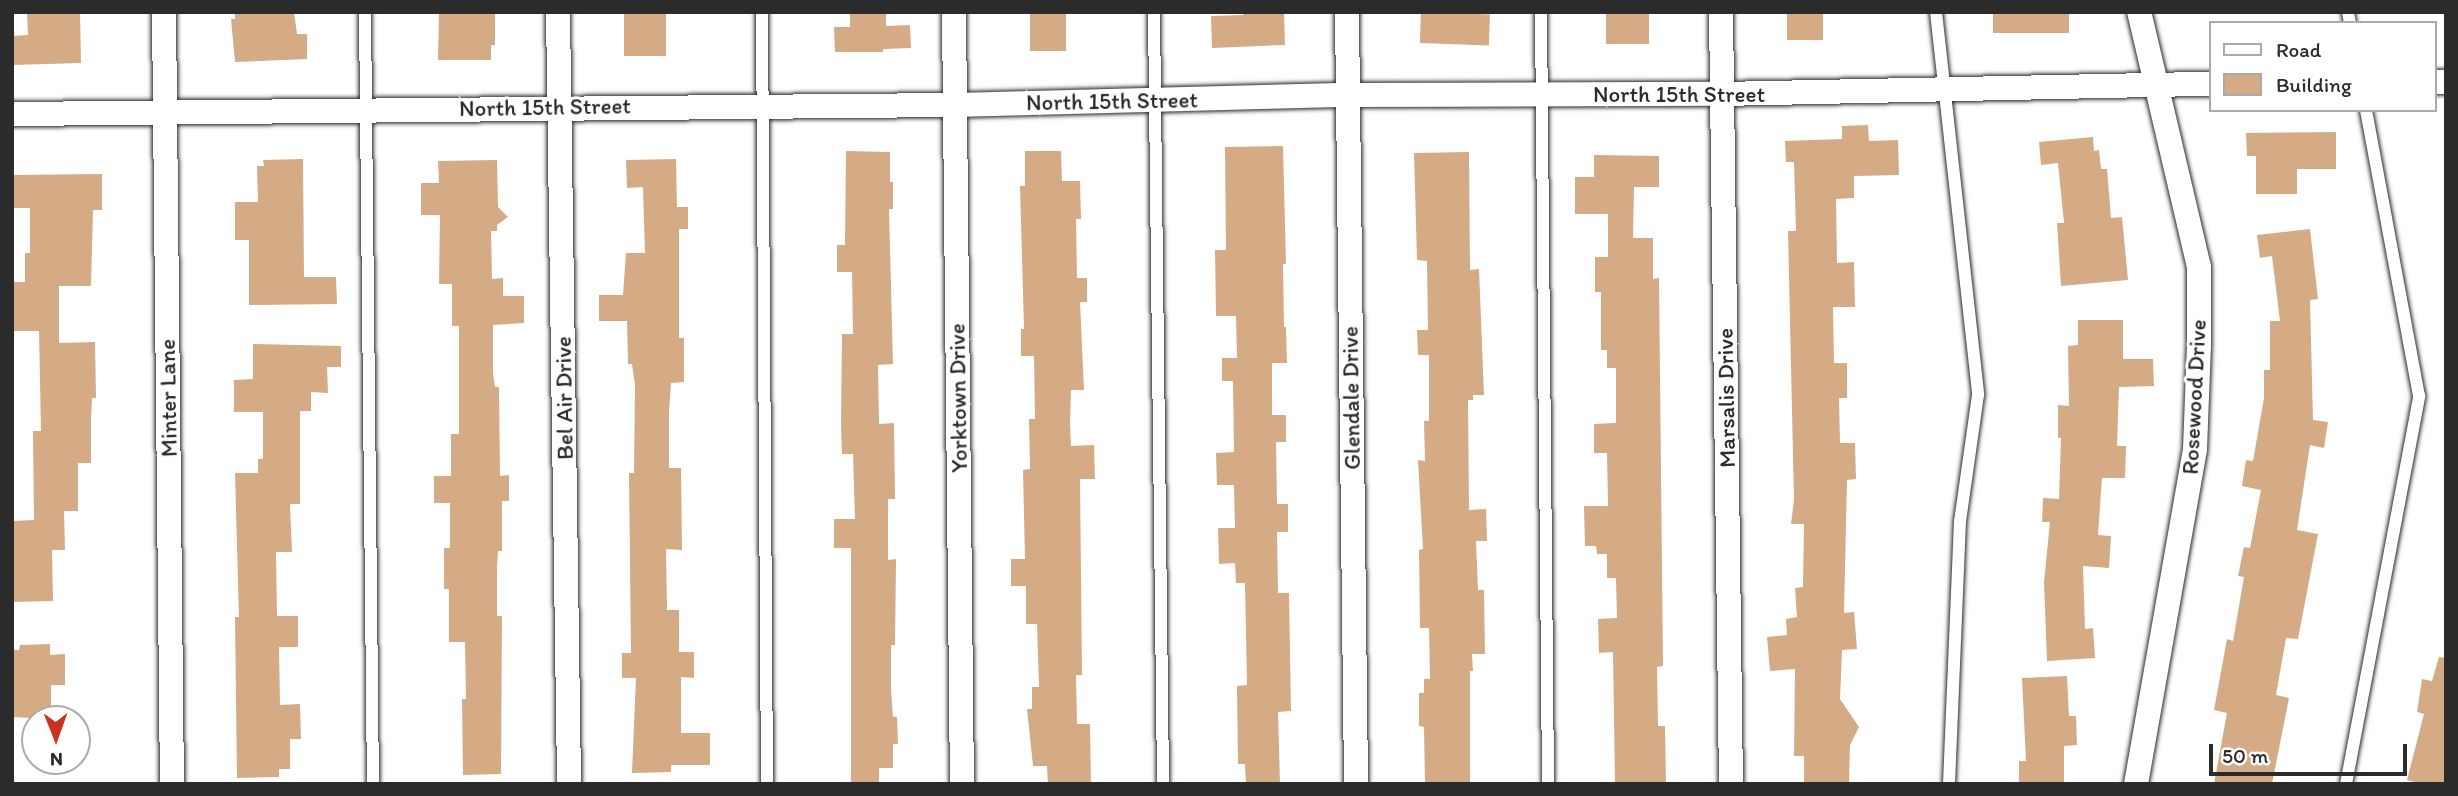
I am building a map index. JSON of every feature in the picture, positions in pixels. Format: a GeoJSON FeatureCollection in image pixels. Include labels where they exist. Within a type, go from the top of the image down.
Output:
{"type":"FeatureCollection","features":[{"type":"Feature","properties":{"kind":"street","name":"Minter Lane"},"geometry":{"type":"LineString","coordinates":[[164,12],[172,784]]}},
{"type":"Feature","properties":{"kind":"street","name":"Bel Air Drive"},"geometry":{"type":"LineString","coordinates":[[558,12],[569,784]]}},
{"type":"Feature","properties":{"kind":"street","name":"Yorktown Drive"},"geometry":{"type":"LineString","coordinates":[[954,12],[962,784]]}},
{"type":"Feature","properties":{"kind":"street","name":"Glendale Drive"},"geometry":{"type":"LineString","coordinates":[[1347,12],[1356,784]]}},
{"type":"Feature","properties":{"kind":"street","name":"Marsalis Drive"},"geometry":{"type":"LineString","coordinates":[[1721,12],[1731,784]]}},
{"type":"Feature","properties":{"kind":"street","name":"Rosewood Drive"},"geometry":{"type":"LineString","coordinates":[[2136,784],[2195,449],[2199,346],[2199,267],[2139,12]]}},
{"type":"Feature","properties":{"kind":"street","name":"North 15th Street"},"geometry":{"type":"LineString","coordinates":[[12,114],[955,105],[1348,95],[1721,94],[2210,84]]}},
{"type":"Feature","properties":{"kind":"lane"},"geometry":{"type":"LineString","coordinates":[[365,12],[373,784]]}},
{"type":"Feature","properties":{"kind":"lane"},"geometry":{"type":"LineString","coordinates":[[762,12],[767,784]]}},
{"type":"Feature","properties":{"kind":"lane"},"geometry":{"type":"LineString","coordinates":[[1154,12],[1163,784]]}},
{"type":"Feature","properties":{"kind":"lane"},"geometry":{"type":"LineString","coordinates":[[1541,12],[1548,784]]}},
{"type":"Feature","properties":{"kind":"lane"},"geometry":{"type":"LineString","coordinates":[[1936,12],[1978,395],[1960,521],[1949,784]]}},
{"type":"Feature","properties":{"kind":"lane"},"geometry":{"type":"LineString","coordinates":[[2346,784],[2418,396],[2366,112]]}},
{"type":"Feature","properties":{"kind":"building"},"geometry":{"type":"Polygon","coordinates":[[[27,12],[80,12],[81,63],[12,65],[12,36],[28,35],[27,12]]]}},
{"type":"Feature","properties":{"kind":"building"},"geometry":{"type":"Polygon","coordinates":[[[235,12],[294,12],[297,34],[307,34],[307,59],[235,62],[231,19],[235,19],[235,12]]]}},
{"type":"Feature","properties":{"kind":"building"},"geometry":{"type":"Polygon","coordinates":[[[439,12],[495,12],[495,45],[491,45],[491,60],[438,60],[439,12]]]}},
{"type":"Feature","properties":{"kind":"building"},"geometry":{"type":"Polygon","coordinates":[[[624,12],[666,12],[666,56],[624,56],[624,12]]]}},
{"type":"Feature","properties":{"kind":"building"},"geometry":{"type":"Polygon","coordinates":[[[850,12],[886,12],[886,26],[910,25],[911,48],[883,49],[883,52],[835,52],[834,27],[850,27],[850,12]]]}},
{"type":"Feature","properties":{"kind":"building"},"geometry":{"type":"Polygon","coordinates":[[[1030,12],[1066,12],[1066,51],[1030,51],[1030,12]]]}},
{"type":"Feature","properties":{"kind":"building"},"geometry":{"type":"Polygon","coordinates":[[[1243,12],[1284,12],[1285,45],[1212,48],[1211,16],[1243,15],[1243,12]]]}},
{"type":"Feature","properties":{"kind":"building"},"geometry":{"type":"Polygon","coordinates":[[[1421,12],[1490,14],[1489,45],[1420,43],[1421,12]]]}},
{"type":"Feature","properties":{"kind":"building"},"geometry":{"type":"Polygon","coordinates":[[[1606,12],[1649,12],[1649,44],[1606,44],[1606,12]]]}},
{"type":"Feature","properties":{"kind":"building"},"geometry":{"type":"Polygon","coordinates":[[[1787,12],[1823,12],[1823,40],[1787,40],[1787,12]]]}},
{"type":"Feature","properties":{"kind":"building"},"geometry":{"type":"Polygon","coordinates":[[[1993,12],[2069,12],[2069,33],[1993,33],[1993,12]]]}},
{"type":"Feature","properties":{"kind":"building"},"geometry":{"type":"Polygon","coordinates":[[[1868,125],[1869,141],[1898,140],[1899,175],[1854,176],[1854,198],[1836,199],[1837,263],[1854,262],[1855,307],[1833,307],[1834,363],[1847,363],[1847,398],[1839,398],[1840,443],[1855,443],[1856,479],[1847,480],[1844,613],[1854,612],[1857,649],[1842,650],[1840,699],[1859,727],[1850,745],[1849,784],[1804,784],[1804,756],[1794,756],[1795,669],[1770,671],[1767,637],[1787,635],[1786,619],[1797,617],[1795,588],[1803,587],[1804,524],[1791,524],[1794,500],[1788,231],[1796,231],[1794,162],[1786,162],[1785,141],[1842,139],[1842,126],[1868,125]]]}},
{"type":"Feature","properties":{"kind":"building"},"geometry":{"type":"Polygon","coordinates":[[[2336,132],[2336,169],[2297,169],[2297,194],[2256,194],[2256,156],[2247,156],[2246,133],[2336,132]]]}},
{"type":"Feature","properties":{"kind":"building"},"geometry":{"type":"Polygon","coordinates":[[[2093,137],[2094,151],[2099,150],[2101,169],[2107,169],[2111,218],[2122,217],[2128,280],[2061,286],[2057,223],[2064,223],[2058,163],[2041,165],[2039,142],[2093,137]]]}},
{"type":"Feature","properties":{"kind":"building"},"geometry":{"type":"Polygon","coordinates":[[[1283,146],[1286,264],[1283,264],[1284,327],[1287,363],[1272,363],[1272,415],[1286,415],[1286,442],[1276,442],[1277,504],[1288,504],[1288,532],[1277,532],[1278,593],[1289,593],[1291,711],[1278,712],[1280,784],[1246,784],[1245,764],[1238,764],[1237,686],[1247,685],[1245,583],[1236,583],[1235,563],[1219,564],[1218,528],[1235,528],[1234,485],[1217,485],[1216,453],[1234,452],[1233,381],[1222,381],[1222,358],[1237,358],[1236,316],[1216,316],[1215,250],[1226,250],[1225,147],[1283,146]]]}},
{"type":"Feature","properties":{"kind":"building"},"geometry":{"type":"Polygon","coordinates":[[[846,151],[890,152],[890,182],[893,182],[893,209],[889,209],[893,364],[878,365],[879,424],[894,423],[895,499],[888,499],[888,560],[896,559],[895,645],[891,645],[891,690],[893,717],[897,717],[898,744],[893,744],[893,768],[879,768],[879,784],[851,784],[851,548],[834,548],[834,519],[855,519],[853,454],[842,454],[841,424],[842,334],[853,334],[852,272],[837,272],[837,245],[845,245],[846,151]]]}},
{"type":"Feature","properties":{"kind":"building"},"geometry":{"type":"Polygon","coordinates":[[[1025,151],[1061,151],[1062,181],[1080,181],[1081,219],[1076,219],[1077,278],[1087,278],[1087,302],[1080,302],[1084,390],[1071,390],[1070,423],[1071,446],[1094,445],[1095,479],[1080,479],[1082,675],[1076,675],[1077,724],[1090,724],[1091,784],[1048,784],[1047,766],[1033,766],[1027,709],[1032,709],[1032,687],[1039,687],[1037,624],[1026,624],[1026,586],[1011,586],[1011,559],[1025,559],[1023,470],[1030,469],[1029,419],[1035,419],[1034,356],[1021,356],[1021,329],[1024,329],[1020,186],[1025,186],[1025,151]]]}},
{"type":"Feature","properties":{"kind":"building"},"geometry":{"type":"Polygon","coordinates":[[[1469,152],[1470,270],[1479,269],[1484,395],[1473,395],[1473,400],[1468,400],[1469,510],[1486,509],[1487,541],[1476,541],[1478,590],[1484,590],[1485,654],[1472,654],[1473,671],[1470,671],[1470,784],[1425,784],[1424,727],[1419,726],[1419,693],[1424,693],[1424,679],[1430,679],[1429,628],[1420,628],[1419,550],[1423,549],[1418,460],[1425,461],[1424,421],[1429,421],[1429,355],[1418,355],[1417,330],[1428,330],[1427,261],[1417,260],[1414,153],[1469,152]]]}},
{"type":"Feature","properties":{"kind":"building"},"geometry":{"type":"Polygon","coordinates":[[[1594,155],[1659,156],[1659,187],[1634,187],[1633,238],[1653,238],[1653,279],[1659,278],[1663,666],[1657,667],[1658,726],[1665,726],[1666,784],[1615,784],[1613,652],[1599,653],[1598,619],[1617,618],[1616,578],[1607,578],[1607,554],[1597,554],[1596,546],[1585,546],[1584,506],[1608,506],[1607,453],[1594,453],[1594,424],[1616,423],[1616,368],[1607,368],[1607,350],[1601,350],[1601,292],[1595,292],[1595,257],[1608,257],[1608,214],[1575,214],[1575,177],[1594,177],[1594,155]]]}},
{"type":"Feature","properties":{"kind":"building"},"geometry":{"type":"Polygon","coordinates":[[[303,159],[304,277],[336,277],[337,304],[249,305],[249,240],[235,240],[235,202],[258,202],[257,166],[264,166],[263,160],[303,159]]]}},
{"type":"Feature","properties":{"kind":"building"},"geometry":{"type":"Polygon","coordinates":[[[676,159],[677,207],[688,207],[688,229],[679,229],[679,338],[684,338],[684,382],[671,383],[669,468],[681,468],[682,550],[666,549],[667,610],[679,610],[679,652],[694,652],[694,678],[681,677],[681,733],[710,733],[710,765],[671,765],[671,772],[632,773],[636,678],[622,678],[622,653],[631,653],[629,473],[634,473],[635,385],[632,364],[628,364],[627,321],[599,321],[599,295],[623,295],[626,253],[645,253],[643,187],[627,188],[626,160],[676,159]]]}},
{"type":"Feature","properties":{"kind":"building"},"geometry":{"type":"Polygon","coordinates":[[[497,160],[498,207],[508,217],[497,225],[497,231],[491,231],[492,279],[503,278],[503,296],[524,296],[524,323],[493,325],[493,373],[495,387],[499,387],[500,476],[509,475],[509,501],[502,501],[502,551],[498,551],[497,567],[497,616],[502,616],[501,774],[463,775],[462,699],[466,699],[465,642],[449,642],[449,589],[444,589],[444,548],[450,548],[450,503],[434,503],[434,476],[451,476],[451,434],[459,434],[459,326],[452,326],[452,284],[439,284],[440,215],[421,215],[421,183],[439,183],[438,161],[497,160]]]}},
{"type":"Feature","properties":{"kind":"building"},"geometry":{"type":"Polygon","coordinates":[[[102,174],[102,210],[93,210],[91,286],[59,286],[59,343],[95,342],[96,398],[92,398],[91,463],[78,463],[78,511],[64,511],[65,550],[52,550],[53,601],[12,602],[12,521],[34,520],[33,431],[41,431],[39,331],[12,331],[12,282],[25,282],[25,253],[30,253],[30,208],[12,208],[12,175],[102,174]]]}},
{"type":"Feature","properties":{"kind":"building"},"geometry":{"type":"Polygon","coordinates":[[[2310,229],[2318,299],[2310,300],[2313,420],[2328,422],[2324,448],[2310,445],[2297,530],[2318,534],[2298,639],[2286,638],[2276,695],[2289,698],[2272,784],[2214,784],[2227,713],[2214,710],[2227,639],[2233,641],[2244,577],[2238,576],[2244,547],[2250,548],[2261,490],[2242,486],[2246,460],[2253,461],[2264,398],[2264,370],[2270,370],[2270,321],[2280,321],[2272,256],[2260,258],[2257,235],[2310,229]]]}},
{"type":"Feature","properties":{"kind":"building"},"geometry":{"type":"Polygon","coordinates":[[[2078,320],[2123,320],[2123,359],[2153,359],[2154,386],[2119,387],[2117,446],[2126,446],[2125,478],[2102,478],[2098,535],[2111,536],[2109,568],[2083,566],[2085,629],[2093,628],[2095,658],[2047,661],[2044,582],[2050,522],[2042,522],[2043,498],[2059,499],[2061,438],[2058,438],[2058,405],[2069,406],[2068,346],[2078,345],[2078,320]]]}},
{"type":"Feature","properties":{"kind":"building"},"geometry":{"type":"Polygon","coordinates":[[[253,344],[341,346],[341,367],[327,367],[328,393],[311,392],[311,411],[300,411],[300,504],[290,504],[292,552],[276,552],[277,616],[298,616],[298,647],[279,647],[280,705],[300,704],[301,739],[290,739],[290,769],[279,769],[279,777],[237,778],[235,617],[239,617],[235,473],[258,473],[258,459],[263,459],[263,412],[234,412],[234,380],[253,379],[253,344]]]}},
{"type":"Feature","properties":{"kind":"building"},"geometry":{"type":"Polygon","coordinates":[[[50,644],[50,655],[65,654],[65,685],[51,685],[51,705],[21,705],[21,717],[12,717],[12,650],[19,650],[20,645],[50,644]]]}},
{"type":"Feature","properties":{"kind":"building"},"geometry":{"type":"Polygon","coordinates":[[[2439,657],[2446,658],[2446,784],[2421,784],[2407,780],[2424,714],[2417,712],[2422,679],[2432,681],[2439,657]]]}},
{"type":"Feature","properties":{"kind":"building"},"geometry":{"type":"Polygon","coordinates":[[[2067,676],[2069,716],[2076,716],[2077,745],[2064,746],[2064,784],[2019,784],[2019,761],[2026,761],[2022,678],[2067,676]]]}}]}
